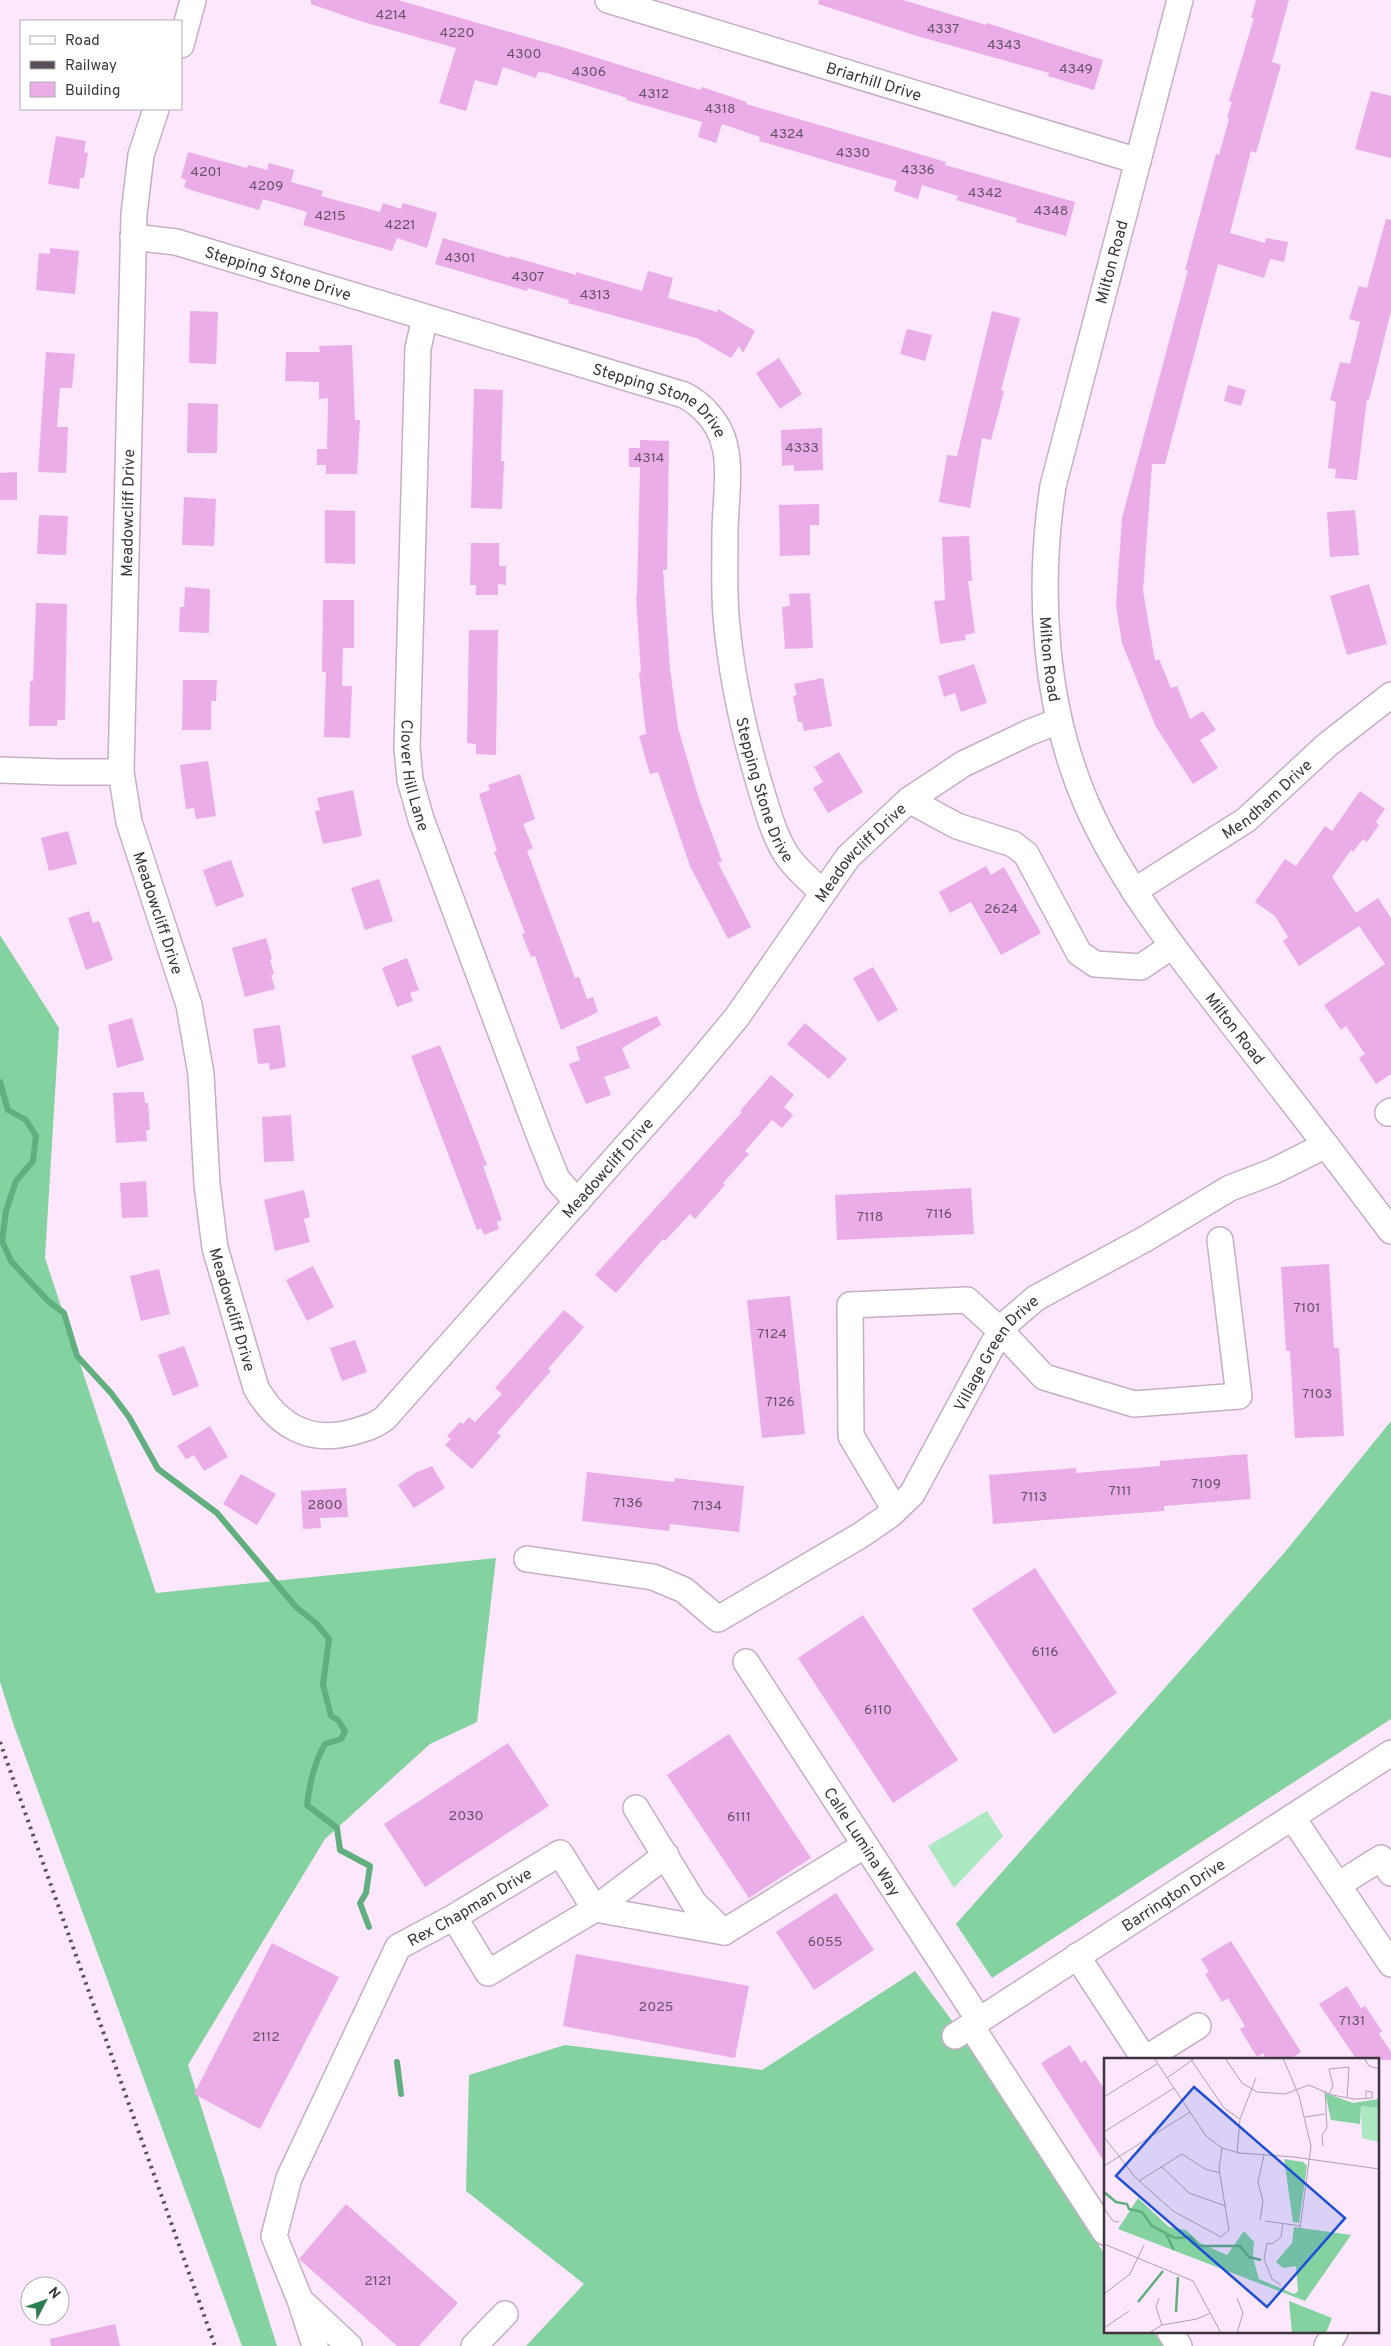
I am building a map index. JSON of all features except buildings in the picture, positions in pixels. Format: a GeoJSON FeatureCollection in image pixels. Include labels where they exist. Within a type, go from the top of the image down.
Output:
{"type":"FeatureCollection","features":[{"type":"Feature","properties":{"kind":"street"},"geometry":{"type":"LineString","coordinates":[[182,41],[193,0]]}},
{"type":"Feature","properties":{"kind":"street","name":"Briarhill Drive"},"geometry":{"type":"LineString","coordinates":[[608,0],[1138,161]]}},
{"type":"Feature","properties":{"kind":"street","name":"Milton Road"},"geometry":{"type":"LineString","coordinates":[[1180,0],[1061,450],[1046,530],[1046,624],[1059,722],[1086,803],[1110,851],[1134,891],[1172,946],[1391,1231]]}},
{"type":"Feature","properties":{"kind":"street","name":"Meadowcliff Drive"},"geometry":{"type":"LineString","coordinates":[[156,110],[149,126],[137,177],[133,237],[121,772],[128,822],[178,968],[196,1038],[201,1074],[207,1184],[215,1248],[256,1388],[280,1420],[300,1431],[321,1436],[338,1436],[376,1426],[420,1380],[682,1083],[737,1017],[848,857],[909,800],[963,764],[1030,732],[1059,722]]}},
{"type":"Feature","properties":{"kind":"street","name":"Stepping Stone Drive"},"geometry":{"type":"LineString","coordinates":[[133,237],[176,242],[684,395],[701,406],[715,423],[724,442],[727,459],[725,532],[726,614],[732,668],[745,736],[769,814],[786,855],[799,871],[822,892]]}},
{"type":"Feature","properties":{"kind":"street","name":"Clover Hill Lane"},"geometry":{"type":"LineString","coordinates":[[425,318],[418,348],[407,748],[410,780],[421,819],[538,1132],[557,1179],[577,1202]]}},
{"type":"Feature","properties":{"kind":"street","name":"Mendham Drive"},"geometry":{"type":"LineString","coordinates":[[1134,891],[1246,820],[1327,745],[1391,695]]}},
{"type":"Feature","properties":{"kind":"street"},"geometry":{"type":"LineString","coordinates":[[0,770],[121,772]]}},
{"type":"Feature","properties":{"kind":"street"},"geometry":{"type":"LineString","coordinates":[[909,800],[957,826],[1013,844],[1026,854],[1079,952],[1095,964],[1141,967],[1172,946]]}},
{"type":"Feature","properties":{"kind":"street","name":"Village Green Drive"},"geometry":{"type":"LineString","coordinates":[[527,1559],[653,1577],[684,1590],[718,1618],[861,1535],[895,1510],[912,1494],[1009,1320],[1036,1298],[1145,1239],[1230,1188],[1272,1172],[1326,1146]]}},
{"type":"Feature","properties":{"kind":"street"},"geometry":{"type":"LineString","coordinates":[[895,1510],[851,1436],[850,1306],[967,1300],[1002,1332],[1044,1377],[1134,1404],[1239,1396],[1220,1240]]}},
{"type":"Feature","properties":{"kind":"street","name":"Calle Lumina Way"},"geometry":{"type":"LineString","coordinates":[[746,1662],[865,1845],[968,2028],[1104,2231]]}},
{"type":"Feature","properties":{"kind":"street","name":"Barrington Drive"},"geometry":{"type":"LineString","coordinates":[[968,2028],[1391,1753]]}},
{"type":"Feature","properties":{"kind":"street"},"geometry":{"type":"LineString","coordinates":[[636,1808],[694,1902],[724,1932]]}},
{"type":"Feature","properties":{"kind":"street"},"geometry":{"type":"LineString","coordinates":[[1292,1817],[1391,1964]]}},
{"type":"Feature","properties":{"kind":"street"},"geometry":{"type":"LineString","coordinates":[[595,1909],[724,1932],[865,1845]]}},
{"type":"Feature","properties":{"kind":"street","name":"Rex Chapman Drive"},"geometry":{"type":"LineString","coordinates":[[315,2346],[300,2300],[274,2236],[289,2178],[398,1947],[454,1917],[560,1853],[595,1909]]}},
{"type":"Feature","properties":{"kind":"street"},"geometry":{"type":"LineString","coordinates":[[454,1917],[488,1973],[595,1909],[666,1855]]}},
{"type":"Feature","properties":{"kind":"street"},"geometry":{"type":"LineString","coordinates":[[1338,1885],[1381,1858],[1391,1872]]}},
{"type":"Feature","properties":{"kind":"street"},"geometry":{"type":"LineString","coordinates":[[1077,1956],[1144,2058]]}},
{"type":"Feature","properties":{"kind":"street"},"geometry":{"type":"LineString","coordinates":[[1147,2058],[1198,2026]]}},
{"type":"Feature","properties":{"kind":"street"},"geometry":{"type":"LineString","coordinates":[[300,2300],[349,2346]]}},
{"type":"Feature","properties":{"kind":"street"},"geometry":{"type":"LineString","coordinates":[[474,2346],[505,2314]]}},
{"type":"Feature","properties":{"kind":"street"},"geometry":{"type":"LineString","coordinates":[[1171,2334],[1179,2346]]}},
{"type":"Feature","properties":{"kind":"street"},"geometry":{"type":"LineString","coordinates":[[1327,2346],[1334,2334]]}},
{"type":"Feature","properties":{"kind":"green space"},"geometry":{"type":"Polygon","coordinates":[[[0,935],[59,1028],[45,1258],[156,1593],[496,1558],[477,1722],[430,1744],[325,1839],[188,2065],[277,2346],[242,2346],[14,1726],[0,1682],[0,935]]]}},
{"type":"Feature","properties":{"kind":"green space"},"geometry":{"type":"Polygon","coordinates":[[[1391,1421],[1391,1719],[992,1978],[956,1924],[1285,1552],[1391,1421]]]}},
{"type":"Feature","properties":{"kind":"green space"},"geometry":{"type":"Polygon","coordinates":[[[987,1811],[1003,1836],[954,1888],[928,1846],[987,1811]]]}},
{"type":"Feature","properties":{"kind":"green space"},"geometry":{"type":"Polygon","coordinates":[[[915,1971],[979,2057],[1104,2253],[1104,2334],[1155,2334],[1163,2346],[526,2346],[584,2284],[466,2191],[469,2075],[565,2045],[762,2070],[915,1971]]]}},
{"type":"Feature","properties":{"kind":"waterway"},"geometry":{"type":"LineString","coordinates":[[0,1082],[8,1110],[26,1120],[36,1136],[33,1161],[16,1181],[6,1211],[2,1241],[11,1261],[48,1301],[64,1313],[77,1356],[111,1393],[129,1417],[158,1469],[217,1513],[296,1607],[316,1623],[329,1639],[323,1685],[331,1716],[338,1720],[345,1731],[341,1739],[325,1744],[321,1751],[313,1773],[307,1805],[337,1828],[340,1850],[370,1866],[366,1893],[360,1903],[369,1927]]}},
{"type":"Feature","properties":{"kind":"waterway"},"geometry":{"type":"LineString","coordinates":[[397,2062],[401,2094]]}},
{"type":"Feature","properties":{"kind":"railway"},"geometry":{"type":"LineString","coordinates":[[0,1742],[215,2346]]}}]}
